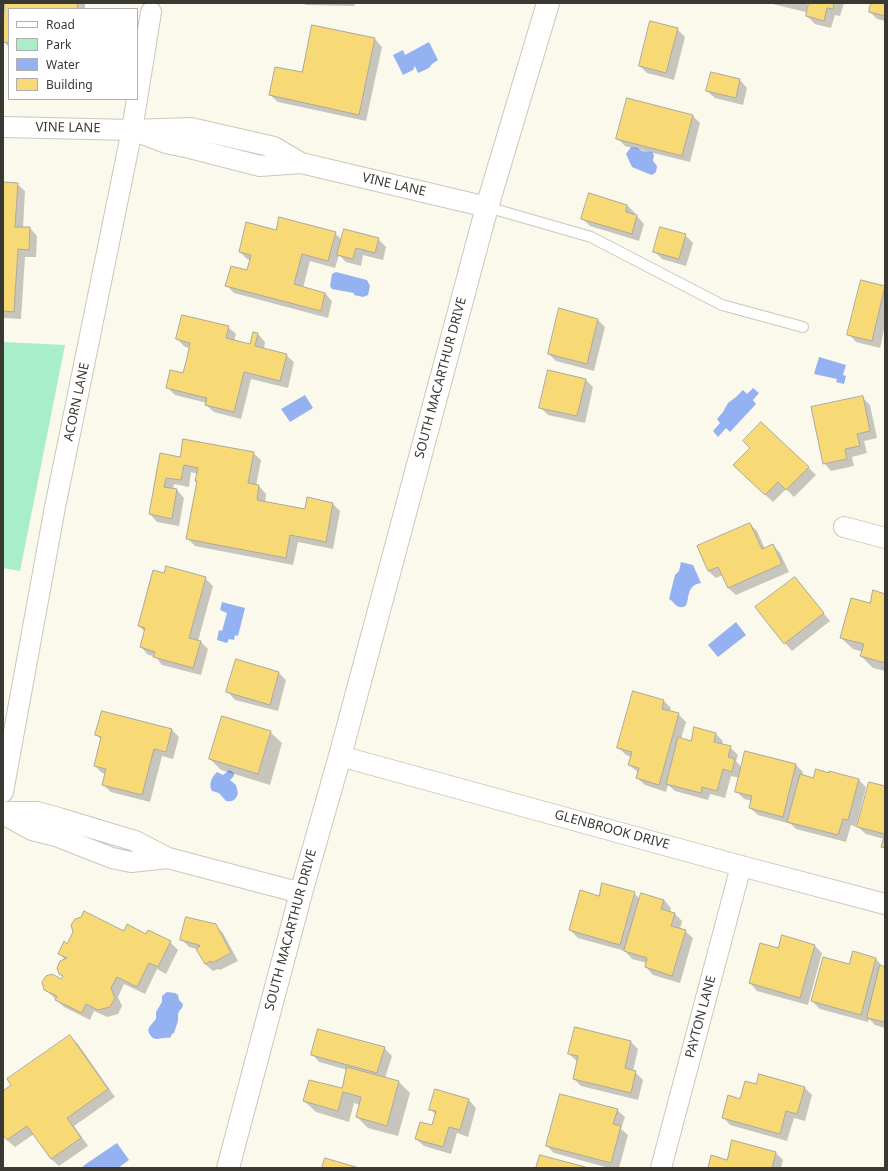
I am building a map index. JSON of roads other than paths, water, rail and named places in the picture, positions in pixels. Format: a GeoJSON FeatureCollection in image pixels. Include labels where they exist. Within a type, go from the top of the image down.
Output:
{"type":"FeatureCollection","features":[{"type":"Feature","properties":{"kind":"street","name":"SOUTH MACARTHUR DRIVE"},"geometry":{"type":"LineString","coordinates":[[228,1168],[487,207],[548,3]]}},
{"type":"Feature","properties":{"kind":"street","name":"ACORN LANE"},"geometry":{"type":"LineString","coordinates":[[138,93],[151,12]]}},
{"type":"Feature","properties":{"kind":"street","name":"ACORN LANE"},"geometry":{"type":"LineString","coordinates":[[3,792],[55,507],[137,100]]}},
{"type":"Feature","properties":{"kind":"street","name":"VINE LANE"},"geometry":{"type":"LineString","coordinates":[[3,127],[132,130],[166,143],[260,166],[301,163],[487,207]]}},
{"type":"Feature","properties":{"kind":"street"},"geometry":{"type":"LineString","coordinates":[[844,527],[885,538]]}},
{"type":"Feature","properties":{"kind":"street","name":"GLENBROOK DRIVE"},"geometry":{"type":"LineString","coordinates":[[340,756],[885,904]]}},
{"type":"Feature","properties":{"kind":"street"},"geometry":{"type":"LineString","coordinates":[[3,813],[37,812],[136,841],[168,858],[301,893]]}},
{"type":"Feature","properties":{"kind":"street"},"geometry":{"type":"LineString","coordinates":[[3,813],[32,830],[56,836],[112,858],[131,862],[168,858]]}},
{"type":"Feature","properties":{"kind":"street"},"geometry":{"type":"LineString","coordinates":[[84,847],[90,827]]}},
{"type":"Feature","properties":{"kind":"street","name":"PAYTON LANE"},"geometry":{"type":"LineString","coordinates":[[661,1168],[741,866]]}},
{"type":"Feature","properties":{"kind":"lane"},"geometry":{"type":"LineString","coordinates":[[487,207],[591,237],[722,305],[803,327]]}},
{"type":"Feature","properties":{"kind":"water"},"geometry":{"type":"Polygon","coordinates":[[[429,42],[438,60],[429,68],[418,73],[415,66],[413,70],[403,75],[393,55],[403,50],[405,55],[429,42]]]}},
{"type":"Feature","properties":{"kind":"water"},"geometry":{"type":"Polygon","coordinates":[[[631,147],[642,151],[652,152],[654,155],[653,161],[657,166],[656,172],[652,175],[632,167],[626,154],[631,147]]]}},
{"type":"Feature","properties":{"kind":"water"},"geometry":{"type":"Polygon","coordinates":[[[336,272],[367,280],[370,286],[368,295],[363,297],[354,295],[354,293],[332,289],[330,286],[332,274],[336,272]]]}},
{"type":"Feature","properties":{"kind":"water"},"geometry":{"type":"Polygon","coordinates":[[[819,357],[846,365],[843,375],[846,376],[844,384],[836,382],[837,379],[814,374],[819,357]]]}},
{"type":"Feature","properties":{"kind":"water"},"geometry":{"type":"Polygon","coordinates":[[[753,388],[759,393],[753,400],[756,404],[730,432],[726,428],[718,437],[713,431],[720,423],[717,419],[728,403],[743,390],[747,394],[753,388]]]}},
{"type":"Feature","properties":{"kind":"water"},"geometry":{"type":"Polygon","coordinates":[[[305,395],[313,408],[290,422],[281,409],[305,395]]]}},
{"type":"Feature","properties":{"kind":"water"},"geometry":{"type":"Polygon","coordinates":[[[681,562],[693,565],[701,583],[691,588],[688,601],[684,607],[676,606],[669,599],[675,575],[679,571],[681,562]]]}},
{"type":"Feature","properties":{"kind":"water"},"geometry":{"type":"Polygon","coordinates":[[[222,602],[245,608],[238,636],[235,635],[234,640],[229,639],[227,643],[217,640],[219,630],[222,631],[227,613],[220,610],[222,602]]]}},
{"type":"Feature","properties":{"kind":"water"},"geometry":{"type":"Polygon","coordinates":[[[736,622],[746,635],[718,657],[708,645],[736,622]]]}},
{"type":"Feature","properties":{"kind":"water"},"geometry":{"type":"Polygon","coordinates":[[[229,770],[234,773],[234,776],[230,780],[236,785],[238,793],[234,800],[226,801],[219,793],[212,791],[210,786],[212,778],[217,772],[223,775],[229,770]]]}},
{"type":"Feature","properties":{"kind":"water"},"geometry":{"type":"Polygon","coordinates":[[[167,992],[178,995],[179,1000],[183,1004],[182,1008],[178,1014],[178,1021],[174,1033],[170,1038],[155,1039],[150,1035],[148,1030],[156,1019],[156,1012],[162,1002],[162,996],[167,992]]]}},
{"type":"Feature","properties":{"kind":"water"},"geometry":{"type":"Polygon","coordinates":[[[117,1143],[129,1160],[118,1168],[84,1168],[83,1166],[117,1143]]]}}]}
